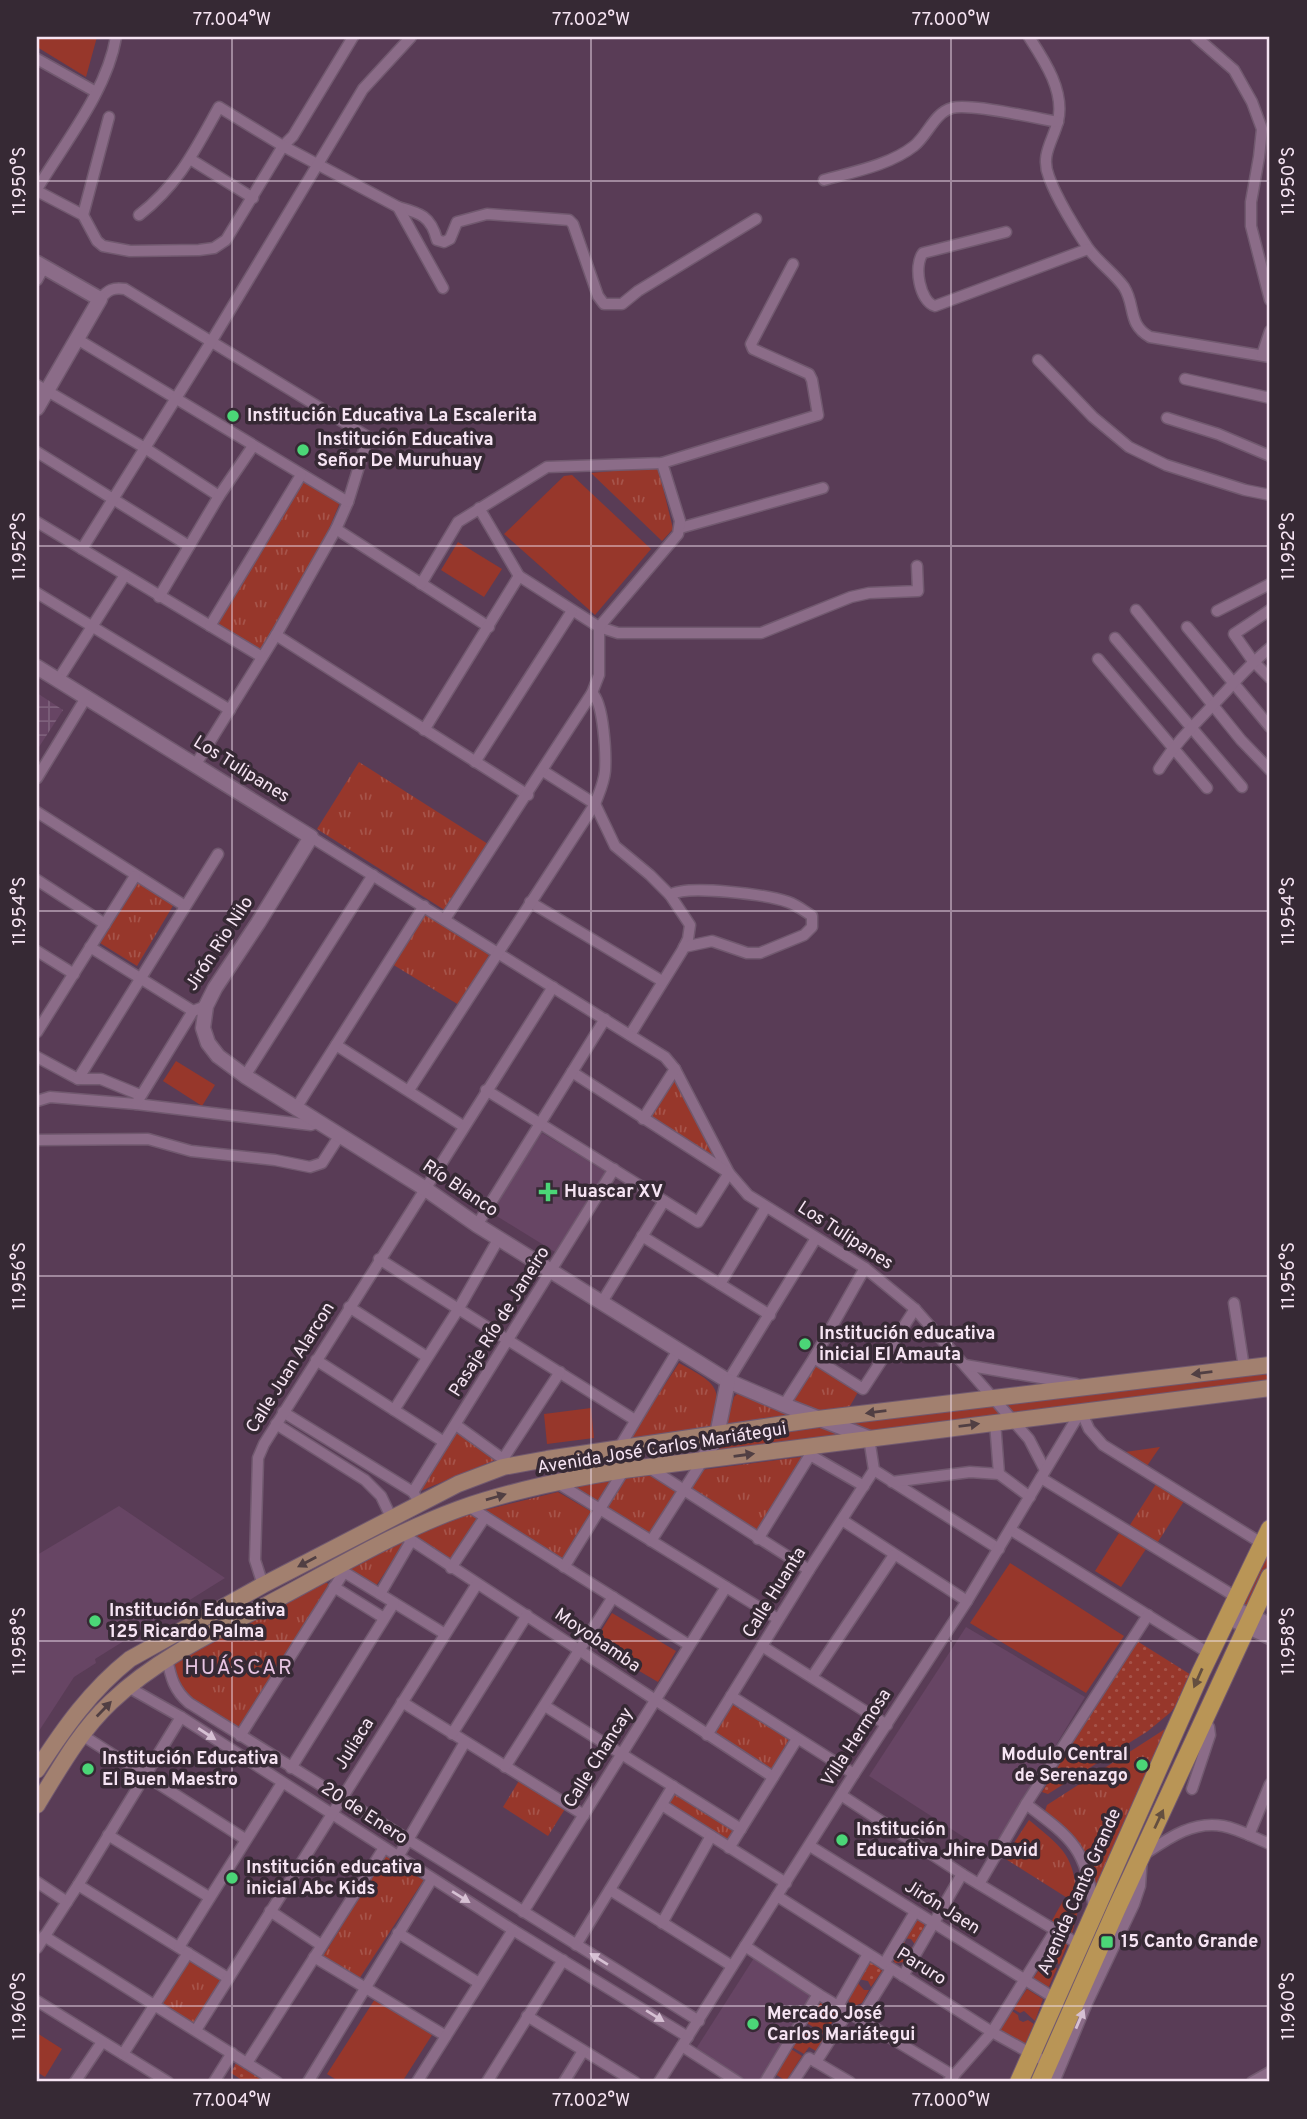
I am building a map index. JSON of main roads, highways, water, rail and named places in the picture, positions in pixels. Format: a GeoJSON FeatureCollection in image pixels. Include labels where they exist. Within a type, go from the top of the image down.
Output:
{"type":"FeatureCollection","features":[{"type":"Feature","properties":{"kind":"main road","name":"Avenida José Carlos Mariátegui"},"geometry":{"type":"LineString","coordinates":[[40,1760],[113,1672],[146,1649],[391,1517],[416,1498],[443,1491],[503,1463],[818,1419],[1270,1365]]}},
{"type":"Feature","properties":{"kind":"main road","name":"Avenida José Carlos Mariátegui"},"geometry":{"type":"LineString","coordinates":[[37,1805],[82,1735],[110,1703],[167,1659],[342,1569],[359,1556],[406,1537],[451,1512],[468,1506],[556,1482],[624,1470],[810,1451],[869,1438],[1270,1388]]}},
{"type":"Feature","properties":{"kind":"main road"},"geometry":{"type":"LineString","coordinates":[[443,1491],[439,1504],[451,1512]]}},
{"type":"Feature","properties":{"kind":"main road","name":"Avenida Canto Grande"},"geometry":{"type":"LineString","coordinates":[[1019,2082],[1210,1654],[1267,1536]]}},
{"type":"Feature","properties":{"kind":"main road"},"geometry":{"type":"LineString","coordinates":[[350,1539],[358,1545],[359,1556]]}},
{"type":"Feature","properties":{"kind":"main road"},"geometry":{"type":"LineString","coordinates":[[1040,2082],[1270,1577]]}},
{"type":"Feature","properties":{"kind":"place","name":"Institución Educativa La Escalerita"},"geometry":{"type":"Point","coordinates":[233,416]}},
{"type":"Feature","properties":{"kind":"place","name":"Institución Educativa Señor De Muruhuay"},"geometry":{"type":"Point","coordinates":[303,450]}},
{"type":"Feature","properties":{"kind":"place","name":"Huascar XV"},"geometry":{"type":"Point","coordinates":[548,1192]}},
{"type":"Feature","properties":{"kind":"place","name":"Institución educativa inicial El Amauta"},"geometry":{"type":"Point","coordinates":[805,1344]}},
{"type":"Feature","properties":{"kind":"place","name":"Institución Educativa 125 Ricardo Palma"},"geometry":{"type":"Point","coordinates":[95,1621]}},
{"type":"Feature","properties":{"kind":"place","name":"Modulo Central de Serenazgo"},"geometry":{"type":"Point","coordinates":[1142,1765]}},
{"type":"Feature","properties":{"kind":"place","name":"Institución Educativa El Buen Maestro"},"geometry":{"type":"Point","coordinates":[88,1769]}},
{"type":"Feature","properties":{"kind":"place","name":"Institución Educativa Jhire David"},"geometry":{"type":"Point","coordinates":[842,1840]}},
{"type":"Feature","properties":{"kind":"place","name":"Institución educativa inicial Abc Kids"},"geometry":{"type":"Point","coordinates":[232,1878]}},
{"type":"Feature","properties":{"kind":"place","name":"15 Canto Grande"},"geometry":{"type":"Point","coordinates":[1107,1942]}},
{"type":"Feature","properties":{"kind":"place","name":"Mercado José Carlos Mariátegui"},"geometry":{"type":"Point","coordinates":[753,2024]}},
{"type":"Feature","properties":{"kind":"district","name":"HUÁSCAR"},"geometry":{"type":"Point","coordinates":[239,1668]}}]}
